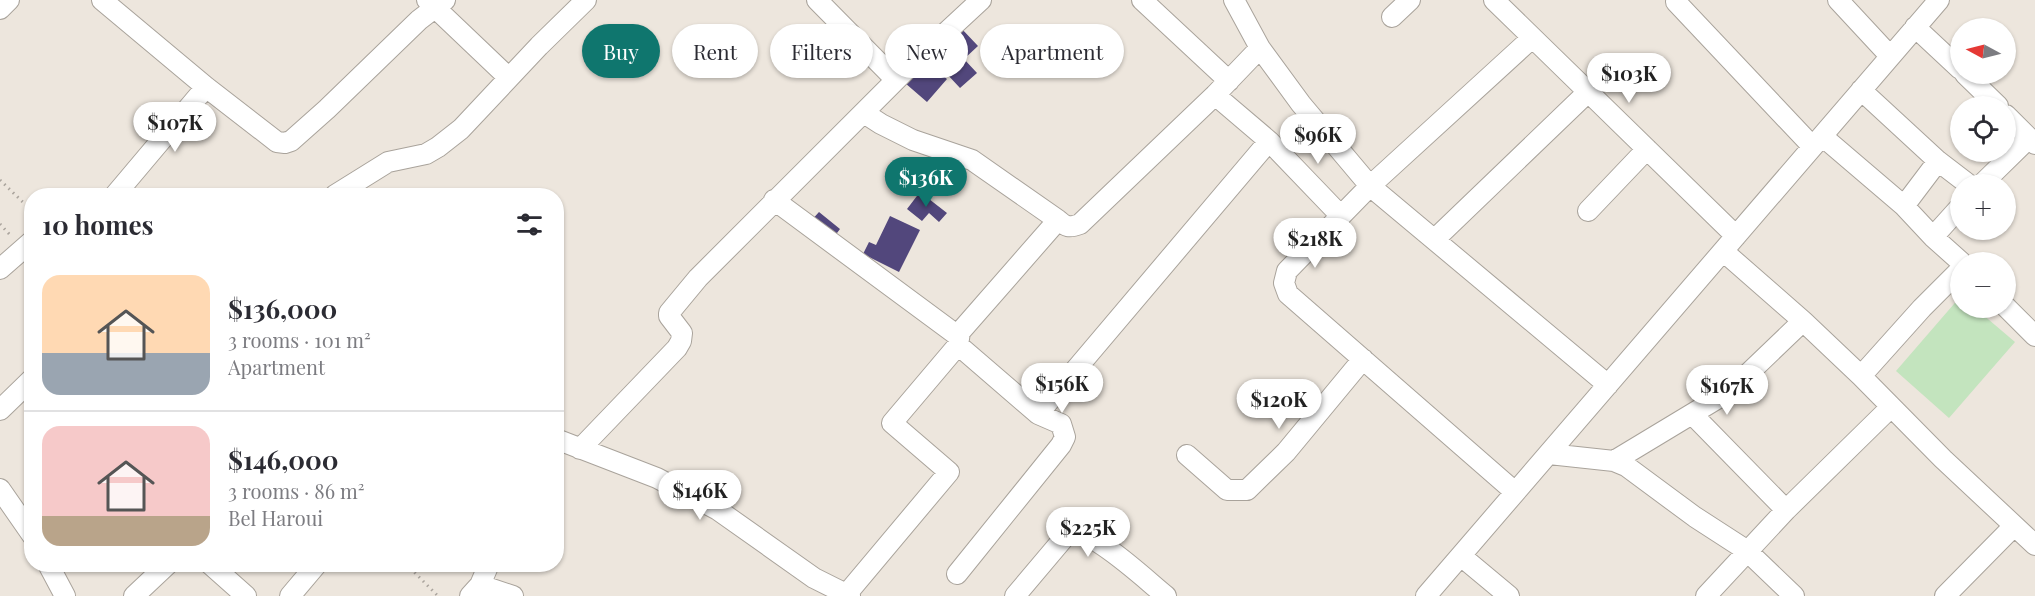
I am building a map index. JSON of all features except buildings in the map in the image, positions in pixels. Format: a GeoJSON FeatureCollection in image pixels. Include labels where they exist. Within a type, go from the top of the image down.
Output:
{"type":"FeatureCollection","features":[{"type":"Feature","properties":{"kind":"street"},"geometry":{"type":"LineString","coordinates":[[0,9],[9,0]]}},
{"type":"Feature","properties":{"kind":"street"},"geometry":{"type":"LineString","coordinates":[[102,0],[206,87],[276,141],[285,143],[291,141],[327,110],[436,3],[509,78]]}},
{"type":"Feature","properties":{"kind":"street"},"geometry":{"type":"LineString","coordinates":[[346,188],[388,162],[426,154],[461,129],[586,0]]}},
{"type":"Feature","properties":{"kind":"street"},"geometry":{"type":"LineString","coordinates":[[818,0],[896,80]]}},
{"type":"Feature","properties":{"kind":"street"},"geometry":{"type":"LineString","coordinates":[[580,449],[677,348],[682,333],[669,313],[698,278],[896,80],[981,0]]}},
{"type":"Feature","properties":{"kind":"street"},"geometry":{"type":"LineString","coordinates":[[1142,0],[1228,81]]}},
{"type":"Feature","properties":{"kind":"street"},"geometry":{"type":"LineString","coordinates":[[1234,0],[1260,48],[1301,104],[1370,186],[1608,385]]}},
{"type":"Feature","properties":{"kind":"street"},"geometry":{"type":"LineString","coordinates":[[1392,18],[1410,0]]}},
{"type":"Feature","properties":{"kind":"street"},"geometry":{"type":"LineString","coordinates":[[1838,0],[1890,56]]}},
{"type":"Feature","properties":{"kind":"street"},"geometry":{"type":"LineString","coordinates":[[1426,596],[1937,0]]}},
{"type":"Feature","properties":{"kind":"street"},"geometry":{"type":"LineString","coordinates":[[1676,2],[1817,141],[1904,206],[1950,252]]}},
{"type":"Feature","properties":{"kind":"street"},"geometry":{"type":"LineString","coordinates":[[1506,4],[1532,38],[1647,149],[1729,243],[1803,321],[1861,376],[1890,408],[2035,545]]}},
{"type":"Feature","properties":{"kind":"street"},"geometry":{"type":"LineString","coordinates":[[1915,27],[1950,60]]}},
{"type":"Feature","properties":{"kind":"street"},"geometry":{"type":"LineString","coordinates":[[1515,492],[1288,294],[1284,283],[1287,271],[1370,186],[1532,38]]}},
{"type":"Feature","properties":{"kind":"street"},"geometry":{"type":"LineString","coordinates":[[864,113],[914,140],[972,160],[1066,227],[1071,228],[1080,224],[1215,95],[1260,48]]}},
{"type":"Feature","properties":{"kind":"street"},"geometry":{"type":"LineString","coordinates":[[1975,84],[1988,96]]}},
{"type":"Feature","properties":{"kind":"street"},"geometry":{"type":"LineString","coordinates":[[121,188],[206,87]]}},
{"type":"Feature","properties":{"kind":"street"},"geometry":{"type":"LineString","coordinates":[[1861,90],[1956,174]]}},
{"type":"Feature","properties":{"kind":"street"},"geometry":{"type":"LineString","coordinates":[[1435,239],[1589,92]]}},
{"type":"Feature","properties":{"kind":"street"},"geometry":{"type":"LineString","coordinates":[[1215,95],[1269,141],[1341,216]]}},
{"type":"Feature","properties":{"kind":"street"},"geometry":{"type":"LineString","coordinates":[[1994,174],[2032,141],[2016,124]]}},
{"type":"Feature","properties":{"kind":"street"},"geometry":{"type":"LineString","coordinates":[[1038,414],[1269,141]]}},
{"type":"Feature","properties":{"kind":"street"},"geometry":{"type":"LineString","coordinates":[[1588,211],[1647,149]]}},
{"type":"Feature","properties":{"kind":"street"},"geometry":{"type":"LineString","coordinates":[[1904,206],[1938,160]]}},
{"type":"Feature","properties":{"kind":"street"},"geometry":{"type":"LineString","coordinates":[[774,201],[958,340],[1038,414],[1061,424],[1065,436],[1061,445],[957,574]]}},
{"type":"Feature","properties":{"kind":"street"},"geometry":{"type":"LineString","coordinates":[[1933,237],[1950,218]]}},
{"type":"Feature","properties":{"kind":"street"},"geometry":{"type":"LineString","coordinates":[[564,442],[657,478],[718,510],[814,578],[847,595],[949,472],[892,423],[958,340],[960,332],[1058,220]]}},
{"type":"Feature","properties":{"kind":"street"},"geometry":{"type":"LineString","coordinates":[[0,269],[24,248]]}},
{"type":"Feature","properties":{"kind":"street"},"geometry":{"type":"LineString","coordinates":[[1861,376],[1950,280]]}},
{"type":"Feature","properties":{"kind":"street"},"geometry":{"type":"LineString","coordinates":[[2016,317],[2035,336]]}},
{"type":"Feature","properties":{"kind":"street"},"geometry":{"type":"LineString","coordinates":[[1614,461],[1730,391],[1803,321]]}},
{"type":"Feature","properties":{"kind":"street"},"geometry":{"type":"LineString","coordinates":[[1187,455],[1227,490],[1247,490],[1286,452],[1363,359]]}},
{"type":"Feature","properties":{"kind":"street"},"geometry":{"type":"LineString","coordinates":[[0,410],[24,391]]}},
{"type":"Feature","properties":{"kind":"street"},"geometry":{"type":"LineString","coordinates":[[1706,596],[1746,550],[1890,408]]}},
{"type":"Feature","properties":{"kind":"street"},"geometry":{"type":"LineString","coordinates":[[1693,415],[1786,510]]}},
{"type":"Feature","properties":{"kind":"street"},"geometry":{"type":"LineString","coordinates":[[1549,454],[1614,461],[1626,466],[1695,517],[1746,550],[1794,596]]}},
{"type":"Feature","properties":{"kind":"street"},"geometry":{"type":"LineString","coordinates":[[0,489],[24,524]]}},
{"type":"Feature","properties":{"kind":"street"},"geometry":{"type":"LineString","coordinates":[[1946,596],[2014,526]]}},
{"type":"Feature","properties":{"kind":"street"},"geometry":{"type":"LineString","coordinates":[[1015,596],[1069,532],[1077,530],[1115,554],[1166,596]]}},
{"type":"Feature","properties":{"kind":"street"},"geometry":{"type":"LineString","coordinates":[[1461,556],[1509,596]]}},
{"type":"Feature","properties":{"kind":"street"},"geometry":{"type":"LineString","coordinates":[[52,572],[65,596]]}},
{"type":"Feature","properties":{"kind":"street"},"geometry":{"type":"LineString","coordinates":[[134,596],[160,572]]}},
{"type":"Feature","properties":{"kind":"street"},"geometry":{"type":"LineString","coordinates":[[219,572],[246,596]]}},
{"type":"Feature","properties":{"kind":"street"},"geometry":{"type":"LineString","coordinates":[[290,596],[310,572]]}},
{"type":"Feature","properties":{"kind":"street"},"geometry":{"type":"LineString","coordinates":[[485,572],[475,590],[513,596]]}},
{"type":"Feature","properties":{"kind":"path"},"geometry":{"type":"LineString","coordinates":[[0,180],[24,203]]}},
{"type":"Feature","properties":{"kind":"path"},"geometry":{"type":"LineString","coordinates":[[414,572],[438,596]]}},
{"type":"Feature","properties":{"kind":"green space"},"geometry":{"type":"Polygon","coordinates":[[[1950,309],[1950,318],[1987,318],[2015,342],[1949,418],[1896,371],[1950,309]]]}}]}
